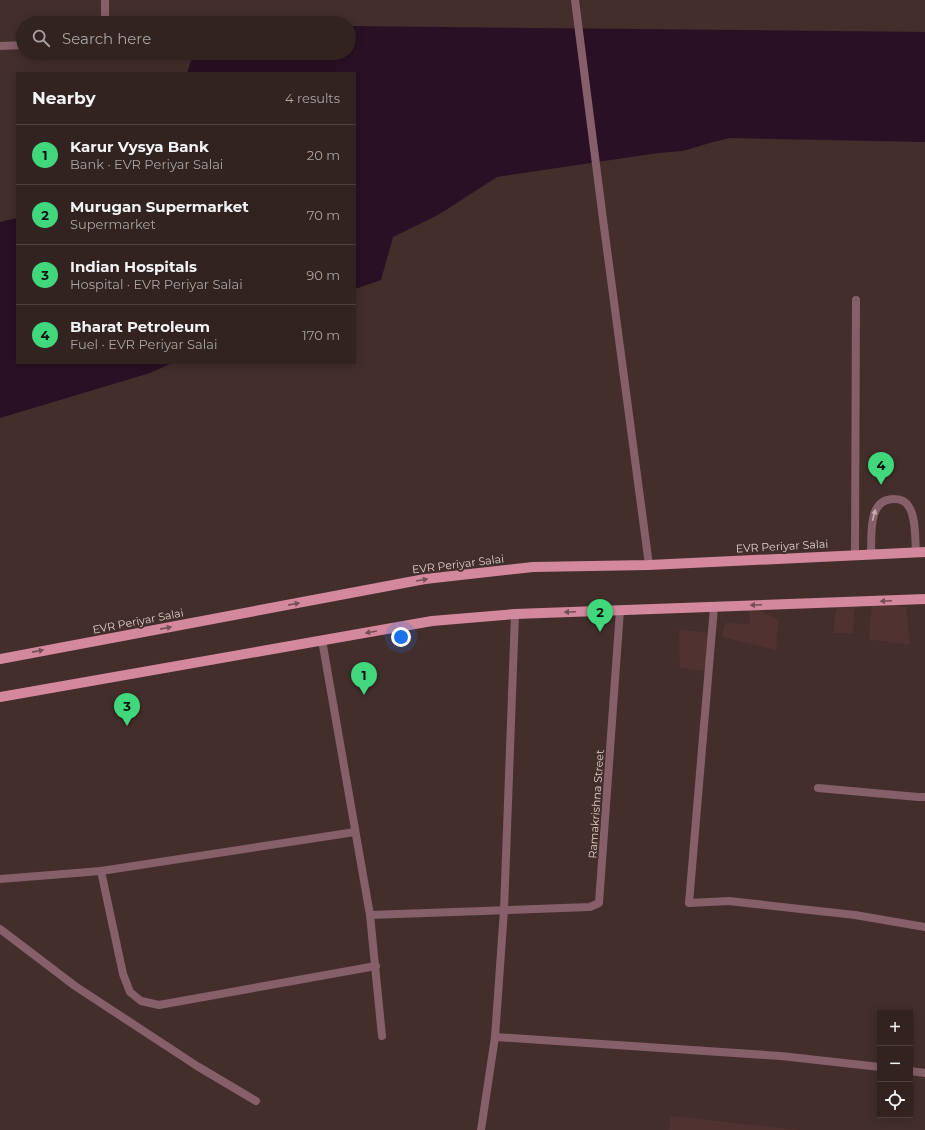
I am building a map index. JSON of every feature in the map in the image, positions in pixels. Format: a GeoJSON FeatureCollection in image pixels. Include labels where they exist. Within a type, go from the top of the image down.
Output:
{"type":"FeatureCollection","features":[{"type":"Feature","properties":{"kind":"main road","name":"EVR Periyar Salai"},"geometry":{"type":"LineString","coordinates":[[0,658],[425,579],[533,567],[649,564],[921,552]]}},
{"type":"Feature","properties":{"kind":"main road"},"geometry":{"type":"LineString","coordinates":[[0,697],[432,621],[515,614],[925,599]]}},
{"type":"Feature","properties":{"kind":"street"},"geometry":{"type":"LineString","coordinates":[[105,0],[105,16]]}},
{"type":"Feature","properties":{"kind":"street"},"geometry":{"type":"LineString","coordinates":[[575,0],[599,194],[649,564]]}},
{"type":"Feature","properties":{"kind":"street"},"geometry":{"type":"LineString","coordinates":[[0,46],[16,45]]}},
{"type":"Feature","properties":{"kind":"street"},"geometry":{"type":"LineString","coordinates":[[854,554],[856,300]]}},
{"type":"Feature","properties":{"kind":"street"},"geometry":{"type":"LineString","coordinates":[[871,554],[874,514],[880,502],[887,499],[900,499],[910,507],[921,552]]}},
{"type":"Feature","properties":{"kind":"street"},"geometry":{"type":"LineString","coordinates":[[714,607],[689,904],[728,901],[855,915],[925,927]]}},
{"type":"Feature","properties":{"kind":"street","name":"Ramakrishna Street"},"geometry":{"type":"LineString","coordinates":[[504,910],[590,907],[597,906],[599,904],[620,610]]}},
{"type":"Feature","properties":{"kind":"street"},"geometry":{"type":"LineString","coordinates":[[481,1130],[495,1037],[504,910],[515,614]]}},
{"type":"Feature","properties":{"kind":"street"},"geometry":{"type":"LineString","coordinates":[[322,640],[370,915],[382,1036]]}},
{"type":"Feature","properties":{"kind":"street"},"geometry":{"type":"LineString","coordinates":[[818,788],[925,797]]}},
{"type":"Feature","properties":{"kind":"street"},"geometry":{"type":"LineString","coordinates":[[0,879],[101,871],[355,832]]}},
{"type":"Feature","properties":{"kind":"street"},"geometry":{"type":"LineString","coordinates":[[101,871],[123,974],[130,992],[141,1001],[159,1005],[376,966]]}},
{"type":"Feature","properties":{"kind":"street"},"geometry":{"type":"LineString","coordinates":[[370,915],[504,910]]}},
{"type":"Feature","properties":{"kind":"street"},"geometry":{"type":"LineString","coordinates":[[0,929],[75,986],[197,1066],[256,1101]]}},
{"type":"Feature","properties":{"kind":"street"},"geometry":{"type":"LineString","coordinates":[[495,1037],[780,1056],[877,1067]]}},
{"type":"Feature","properties":{"kind":"street"},"geometry":{"type":"LineString","coordinates":[[913,1071],[925,1073]]}},
{"type":"Feature","properties":{"kind":"shaded area"},"geometry":{"type":"Polygon","coordinates":[[[356,26],[925,32],[925,142],[730,138],[683,151],[658,153],[497,177],[438,215],[393,237],[381,280],[356,289],[356,72],[187,72],[191,60],[356,60],[356,26]]]}},
{"type":"Feature","properties":{"kind":"shaded area"},"geometry":{"type":"Polygon","coordinates":[[[16,218],[16,364],[170,364],[150,373],[0,418],[0,222],[16,218]]]}},
{"type":"Feature","properties":{"kind":"shaded area"},"geometry":{"type":"Polygon","coordinates":[[[858,601],[859,607],[854,610],[853,633],[833,633],[836,610],[844,602],[858,601]]]}},
{"type":"Feature","properties":{"kind":"shaded area"},"geometry":{"type":"Polygon","coordinates":[[[872,601],[906,607],[910,645],[869,639],[872,601]]]}},
{"type":"Feature","properties":{"kind":"shaded area"},"geometry":{"type":"Polygon","coordinates":[[[749,605],[778,620],[776,650],[722,637],[725,623],[750,624],[749,605]]]}},
{"type":"Feature","properties":{"kind":"shaded area"},"geometry":{"type":"Polygon","coordinates":[[[679,630],[712,633],[709,672],[680,668],[679,630]]]}},
{"type":"Feature","properties":{"kind":"shaded area"},"geometry":{"type":"Polygon","coordinates":[[[671,1116],[788,1129],[799,1130],[669,1130],[671,1116]]]}},
{"type":"Feature","properties":{"kind":"place","name":"Bharat Petroleum"},"geometry":{"type":"Point","coordinates":[881,485]}},
{"type":"Feature","properties":{"kind":"place","name":"Murugan Supermarket"},"geometry":{"type":"Point","coordinates":[600,632]}},
{"type":"Feature","properties":{"kind":"place","name":"Karur Vysya Bank"},"geometry":{"type":"Point","coordinates":[364,695]}},
{"type":"Feature","properties":{"kind":"place","name":"Indian Hospitals"},"geometry":{"type":"Point","coordinates":[127,726]}}]}
